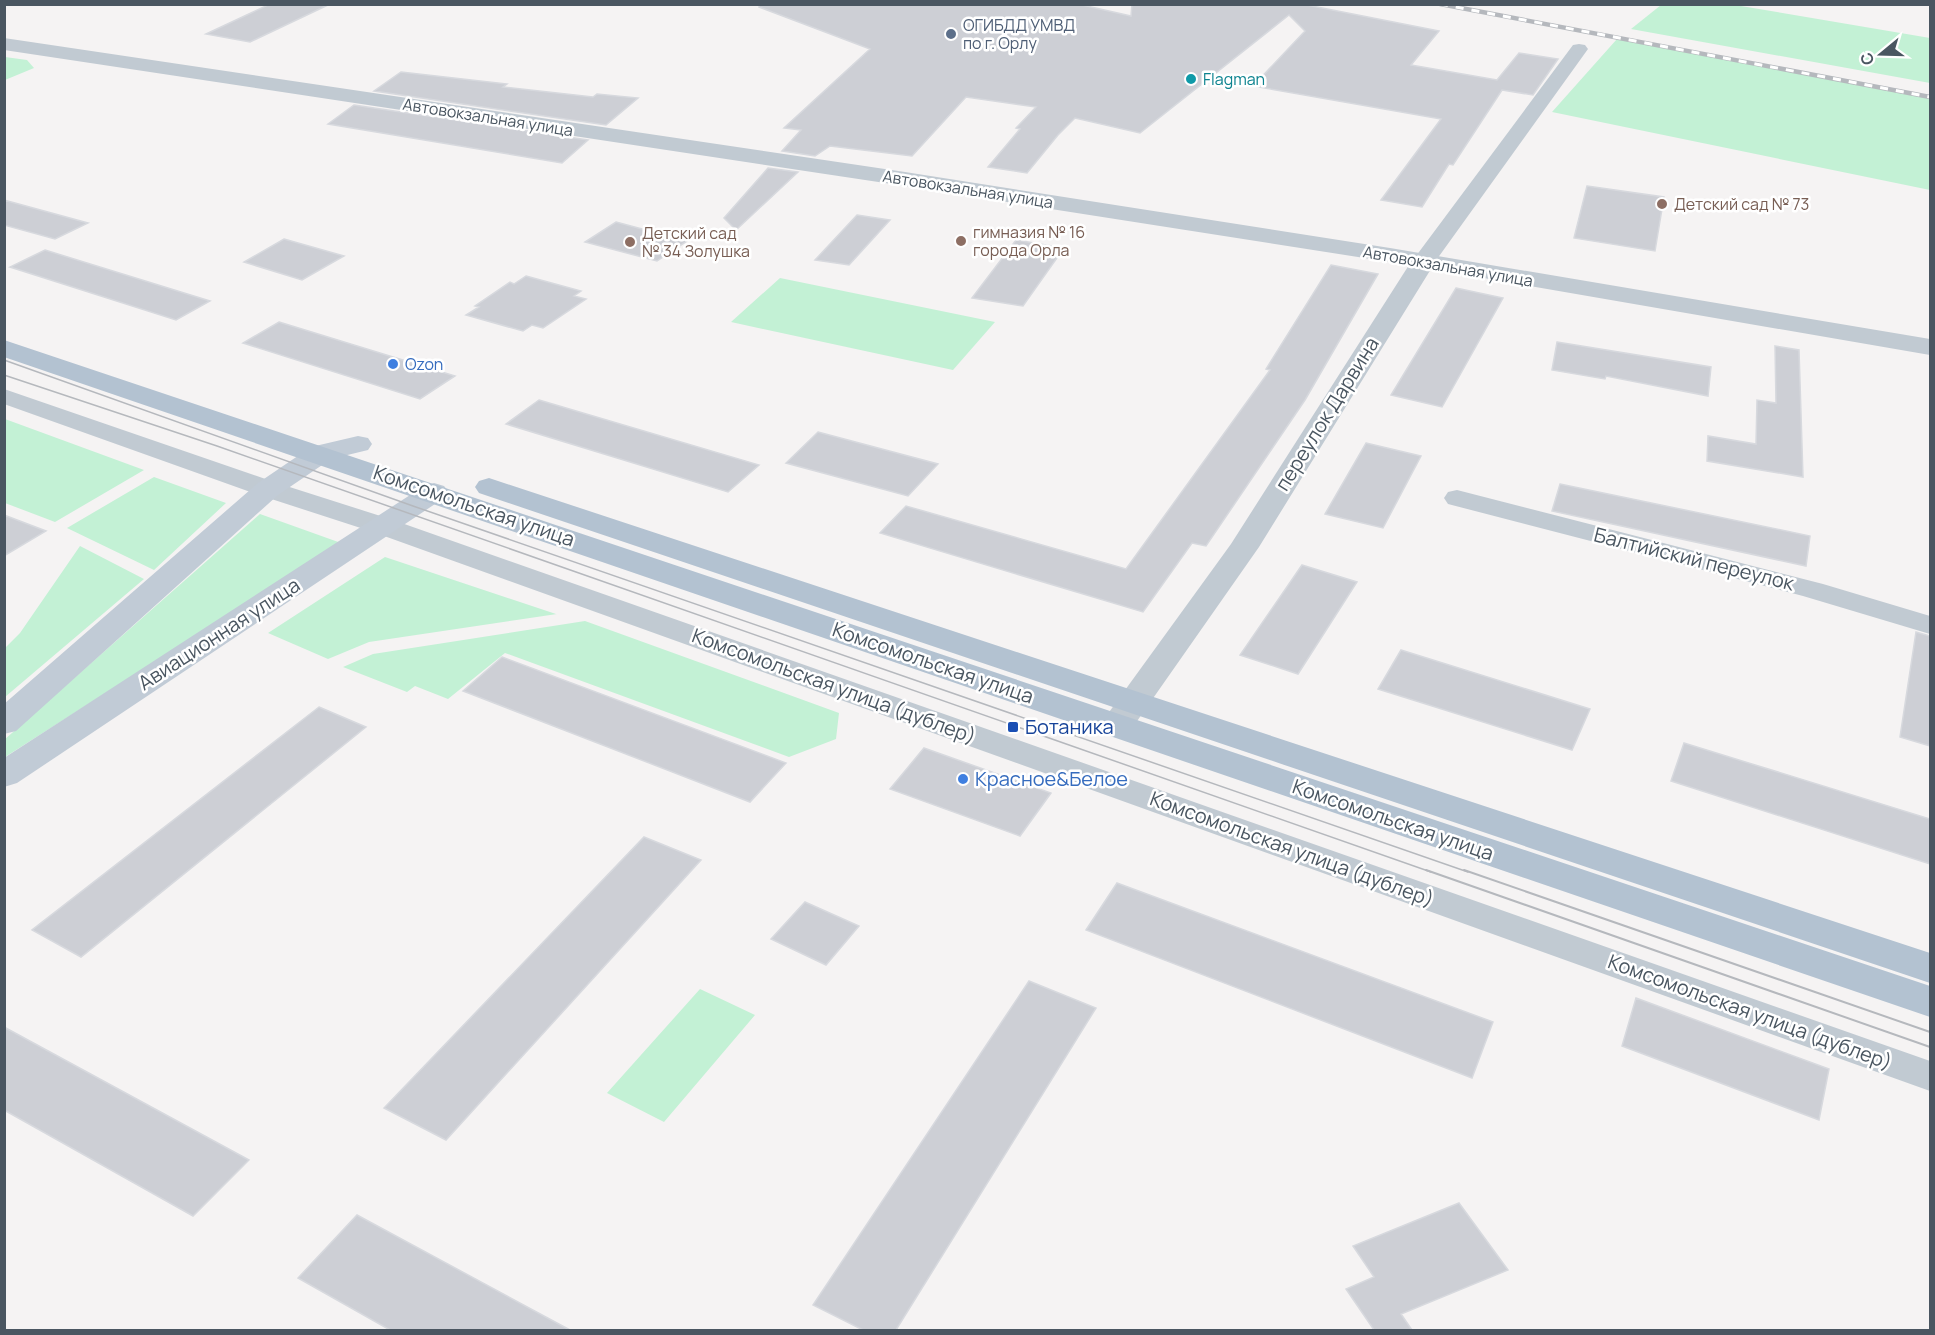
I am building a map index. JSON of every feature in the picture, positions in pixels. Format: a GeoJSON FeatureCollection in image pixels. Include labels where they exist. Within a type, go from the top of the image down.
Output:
{"type":"FeatureCollection","features":[{"type":"Feature","properties":{"kind":"main road","name":"Комсомольская улица"},"geometry":{"type":"LineString","coordinates":[[4,326],[358,444],[1930,1002]]}},
{"type":"Feature","properties":{"kind":"main road","name":"Комсомольская улица"},"geometry":{"type":"LineString","coordinates":[[4,348],[434,492],[1124,714],[1930,968]]}},
{"type":"Feature","properties":{"kind":"main road"},"geometry":{"type":"LineString","coordinates":[[4,723],[268,489],[321,453],[358,444]]}},
{"type":"Feature","properties":{"kind":"main road","name":"Авиационная улица"},"geometry":{"type":"LineString","coordinates":[[4,775],[434,492]]}},
{"type":"Feature","properties":{"kind":"street","name":"Автовокзальная улица"},"geometry":{"type":"LineString","coordinates":[[4,44],[904,179],[1424,261],[1930,347]]}},
{"type":"Feature","properties":{"kind":"street","name":"переулок Дарвина"},"geometry":{"type":"LineString","coordinates":[[1124,714],[1244,547],[1424,261],[1579,50]]}},
{"type":"Feature","properties":{"kind":"street","name":"Комсомольская улица (дублер)"},"geometry":{"type":"LineString","coordinates":[[4,396],[268,489],[383,526],[1930,1076]]}},
{"type":"Feature","properties":{"kind":"street","name":"Балтийский переулок"},"geometry":{"type":"LineString","coordinates":[[1457,498],[1813,590],[1930,625]]}},
{"type":"Feature","properties":{"kind":"green space"},"geometry":{"type":"Polygon","coordinates":[[[1661,5],[1735,5],[1930,38],[1930,83],[1631,29],[1661,5]]]}},
{"type":"Feature","properties":{"kind":"green space"},"geometry":{"type":"Polygon","coordinates":[[[1617,39],[1930,98],[1930,190],[1552,112],[1617,39]]]}},
{"type":"Feature","properties":{"kind":"green space"},"geometry":{"type":"Polygon","coordinates":[[[5,57],[27,60],[34,68],[5,80],[5,57]]]}},
{"type":"Feature","properties":{"kind":"green space"},"geometry":{"type":"Polygon","coordinates":[[[780,278],[995,322],[953,370],[731,322],[780,278]]]}},
{"type":"Feature","properties":{"kind":"green space"},"geometry":{"type":"Polygon","coordinates":[[[4,419],[144,470],[55,522],[5,503],[4,419]]]}},
{"type":"Feature","properties":{"kind":"green space"},"geometry":{"type":"Polygon","coordinates":[[[154,477],[226,503],[154,570],[67,528],[154,477]]]}},
{"type":"Feature","properties":{"kind":"green space"},"geometry":{"type":"Polygon","coordinates":[[[260,514],[341,543],[5,757],[4,740],[260,514]]]}},
{"type":"Feature","properties":{"kind":"green space"},"geometry":{"type":"Polygon","coordinates":[[[80,546],[144,579],[5,697],[5,648],[20,633],[80,546]]]}},
{"type":"Feature","properties":{"kind":"green space"},"geometry":{"type":"Polygon","coordinates":[[[385,557],[557,614],[369,642],[328,659],[268,633],[385,557]]]}},
{"type":"Feature","properties":{"kind":"green space"},"geometry":{"type":"Polygon","coordinates":[[[585,621],[839,713],[836,739],[789,757],[505,653],[448,699],[415,686],[407,692],[343,667],[373,654],[585,621]]]}},
{"type":"Feature","properties":{"kind":"green space"},"geometry":{"type":"Polygon","coordinates":[[[700,989],[755,1015],[664,1122],[607,1093],[700,989]]]}},
{"type":"Feature","properties":{"kind":"building"},"geometry":{"type":"Polygon","coordinates":[[[270,4],[330,4],[250,42],[206,34],[270,4]]]}},
{"type":"Feature","properties":{"kind":"building"},"geometry":{"type":"Polygon","coordinates":[[[760,4],[1078,4],[1131,16],[1132,4],[1302,4],[1439,31],[1411,65],[1497,80],[1519,53],[1558,59],[1533,95],[1502,90],[1453,165],[1449,164],[1422,207],[1381,200],[1441,119],[1253,86],[1305,31],[1289,15],[1140,133],[1075,118],[1027,173],[988,167],[1020,129],[1016,128],[1036,107],[966,97],[912,156],[830,146],[815,156],[782,151],[801,130],[784,128],[870,49],[759,7],[760,4]]]}},
{"type":"Feature","properties":{"kind":"building"},"geometry":{"type":"Polygon","coordinates":[[[401,72],[593,97],[597,94],[638,98],[606,125],[374,91],[401,72]]]}},
{"type":"Feature","properties":{"kind":"building"},"geometry":{"type":"Polygon","coordinates":[[[354,105],[588,140],[562,163],[328,124],[354,105]]]}},
{"type":"Feature","properties":{"kind":"building"},"geometry":{"type":"Polygon","coordinates":[[[768,168],[798,172],[736,230],[724,218],[768,168]]]}},
{"type":"Feature","properties":{"kind":"building"},"geometry":{"type":"Polygon","coordinates":[[[1587,186],[1664,197],[1655,251],[1574,238],[1587,186]]]}},
{"type":"Feature","properties":{"kind":"building"},"geometry":{"type":"Polygon","coordinates":[[[4,200],[88,223],[55,239],[4,225],[4,200]]]}},
{"type":"Feature","properties":{"kind":"building"},"geometry":{"type":"Polygon","coordinates":[[[857,215],[890,220],[849,265],[815,260],[857,215]]]}},
{"type":"Feature","properties":{"kind":"building"},"geometry":{"type":"Polygon","coordinates":[[[616,222],[687,241],[657,261],[585,242],[616,222]]]}},
{"type":"Feature","properties":{"kind":"building"},"geometry":{"type":"Polygon","coordinates":[[[284,239],[344,256],[302,280],[244,262],[284,239]]]}},
{"type":"Feature","properties":{"kind":"building"},"geometry":{"type":"Polygon","coordinates":[[[1016,240],[1064,248],[1023,306],[972,298],[1016,240]]]}},
{"type":"Feature","properties":{"kind":"building"},"geometry":{"type":"Polygon","coordinates":[[[45,250],[210,301],[176,320],[10,267],[45,250]]]}},
{"type":"Feature","properties":{"kind":"building"},"geometry":{"type":"Polygon","coordinates":[[[1331,265],[1378,274],[1305,400],[1206,546],[1192,543],[1143,612],[880,533],[906,506],[1126,569],[1270,370],[1266,369],[1331,265]]]}},
{"type":"Feature","properties":{"kind":"building"},"geometry":{"type":"Polygon","coordinates":[[[526,276],[581,291],[574,296],[586,299],[543,328],[532,325],[523,331],[466,315],[479,307],[475,306],[510,282],[514,284],[526,276]]]}},
{"type":"Feature","properties":{"kind":"building"},"geometry":{"type":"Polygon","coordinates":[[[1456,288],[1503,298],[1442,407],[1391,395],[1456,288]]]}},
{"type":"Feature","properties":{"kind":"building"},"geometry":{"type":"Polygon","coordinates":[[[279,322],[455,376],[420,399],[243,343],[279,322]]]}},
{"type":"Feature","properties":{"kind":"building"},"geometry":{"type":"Polygon","coordinates":[[[1557,342],[1711,367],[1708,396],[1606,376],[1605,379],[1552,370],[1557,342]]]}},
{"type":"Feature","properties":{"kind":"building"},"geometry":{"type":"Polygon","coordinates":[[[1775,346],[1799,350],[1803,477],[1707,461],[1708,436],[1756,444],[1757,400],[1776,403],[1775,346]]]}},
{"type":"Feature","properties":{"kind":"building"},"geometry":{"type":"Polygon","coordinates":[[[539,400],[759,465],[728,492],[506,424],[539,400]]]}},
{"type":"Feature","properties":{"kind":"building"},"geometry":{"type":"Polygon","coordinates":[[[818,432],[938,464],[908,496],[786,463],[818,432]]]}},
{"type":"Feature","properties":{"kind":"building"},"geometry":{"type":"Polygon","coordinates":[[[1366,443],[1421,456],[1383,528],[1325,514],[1366,443]]]}},
{"type":"Feature","properties":{"kind":"building"},"geometry":{"type":"Polygon","coordinates":[[[1560,484],[1810,536],[1806,566],[1552,511],[1560,484]]]}},
{"type":"Feature","properties":{"kind":"building"},"geometry":{"type":"Polygon","coordinates":[[[4,515],[46,531],[4,556],[4,515]]]}},
{"type":"Feature","properties":{"kind":"building"},"geometry":{"type":"Polygon","coordinates":[[[1302,565],[1357,582],[1298,674],[1240,655],[1302,565]]]}},
{"type":"Feature","properties":{"kind":"building"},"geometry":{"type":"Polygon","coordinates":[[[1916,632],[1930,636],[1930,746],[1900,737],[1916,632]]]}},
{"type":"Feature","properties":{"kind":"building"},"geometry":{"type":"Polygon","coordinates":[[[1401,650],[1590,709],[1572,750],[1378,689],[1401,650]]]}},
{"type":"Feature","properties":{"kind":"building"},"geometry":{"type":"Polygon","coordinates":[[[502,657],[786,763],[750,802],[463,691],[502,657]]]}},
{"type":"Feature","properties":{"kind":"building"},"geometry":{"type":"Polygon","coordinates":[[[319,707],[366,727],[81,957],[32,930],[319,707]]]}},
{"type":"Feature","properties":{"kind":"building"},"geometry":{"type":"Polygon","coordinates":[[[1684,743],[1930,819],[1930,864],[1671,781],[1684,743]]]}},
{"type":"Feature","properties":{"kind":"building"},"geometry":{"type":"Polygon","coordinates":[[[924,748],[1051,793],[1020,836],[890,789],[924,748]]]}},
{"type":"Feature","properties":{"kind":"building"},"geometry":{"type":"Polygon","coordinates":[[[644,837],[701,860],[446,1140],[384,1108],[644,837]]]}},
{"type":"Feature","properties":{"kind":"building"},"geometry":{"type":"Polygon","coordinates":[[[1117,883],[1493,1022],[1472,1078],[1086,930],[1117,883]]]}},
{"type":"Feature","properties":{"kind":"building"},"geometry":{"type":"Polygon","coordinates":[[[805,902],[859,926],[826,965],[771,939],[805,902]]]}},
{"type":"Feature","properties":{"kind":"building"},"geometry":{"type":"Polygon","coordinates":[[[1029,981],[1096,1008],[896,1330],[863,1330],[813,1305],[1029,981]]]}},
{"type":"Feature","properties":{"kind":"building"},"geometry":{"type":"Polygon","coordinates":[[[1636,998],[1829,1069],[1819,1120],[1622,1046],[1636,998]]]}},
{"type":"Feature","properties":{"kind":"building"},"geometry":{"type":"Polygon","coordinates":[[[4,1027],[249,1160],[193,1216],[4,1110],[4,1027]]]}},
{"type":"Feature","properties":{"kind":"building"},"geometry":{"type":"Polygon","coordinates":[[[1459,1203],[1508,1270],[1401,1314],[1412,1330],[1374,1330],[1346,1289],[1374,1277],[1353,1246],[1459,1203]]]}},
{"type":"Feature","properties":{"kind":"building"},"geometry":{"type":"Polygon","coordinates":[[[357,1215],[570,1330],[390,1330],[298,1278],[357,1215]]]}},
{"type":"Feature","properties":{"kind":"tram line"},"geometry":{"type":"LineString","coordinates":[[4,360],[413,506],[1468,872]]}},
{"type":"Feature","properties":{"kind":"tram line"},"geometry":{"type":"LineString","coordinates":[[4,375],[217,446],[1431,872]]}},
{"type":"Feature","properties":{"kind":"tram line"},"geometry":{"type":"LineString","coordinates":[[1426,870],[1930,1047]]}},
{"type":"Feature","properties":{"kind":"tram line"},"geometry":{"type":"LineString","coordinates":[[1464,870],[1930,1032]]}},
{"type":"Feature","properties":{"kind":"railway"},"geometry":{"type":"LineString","coordinates":[[1440,4],[1930,97]]}},
{"type":"Feature","properties":{"kind":"place","name":"ОГИБДД УМВД по г. Орлу"},"geometry":{"type":"Point","coordinates":[951,34]}},
{"type":"Feature","properties":{"kind":"place","name":"Flagman"},"geometry":{"type":"Point","coordinates":[1191,79]}},
{"type":"Feature","properties":{"kind":"place","name":"Детский сад № 73"},"geometry":{"type":"Point","coordinates":[1662,204]}},
{"type":"Feature","properties":{"kind":"place","name":"гимназия № 16 города Орла"},"geometry":{"type":"Point","coordinates":[961,241]}},
{"type":"Feature","properties":{"kind":"place","name":"Детский сад № 34 Золушка"},"geometry":{"type":"Point","coordinates":[630,242]}},
{"type":"Feature","properties":{"kind":"place","name":"Ozon"},"geometry":{"type":"Point","coordinates":[393,364]}},
{"type":"Feature","properties":{"kind":"place","name":"Ботаника"},"geometry":{"type":"Point","coordinates":[1013,727]}},
{"type":"Feature","properties":{"kind":"place","name":"Красное&Белое"},"geometry":{"type":"Point","coordinates":[963,779]}}]}
